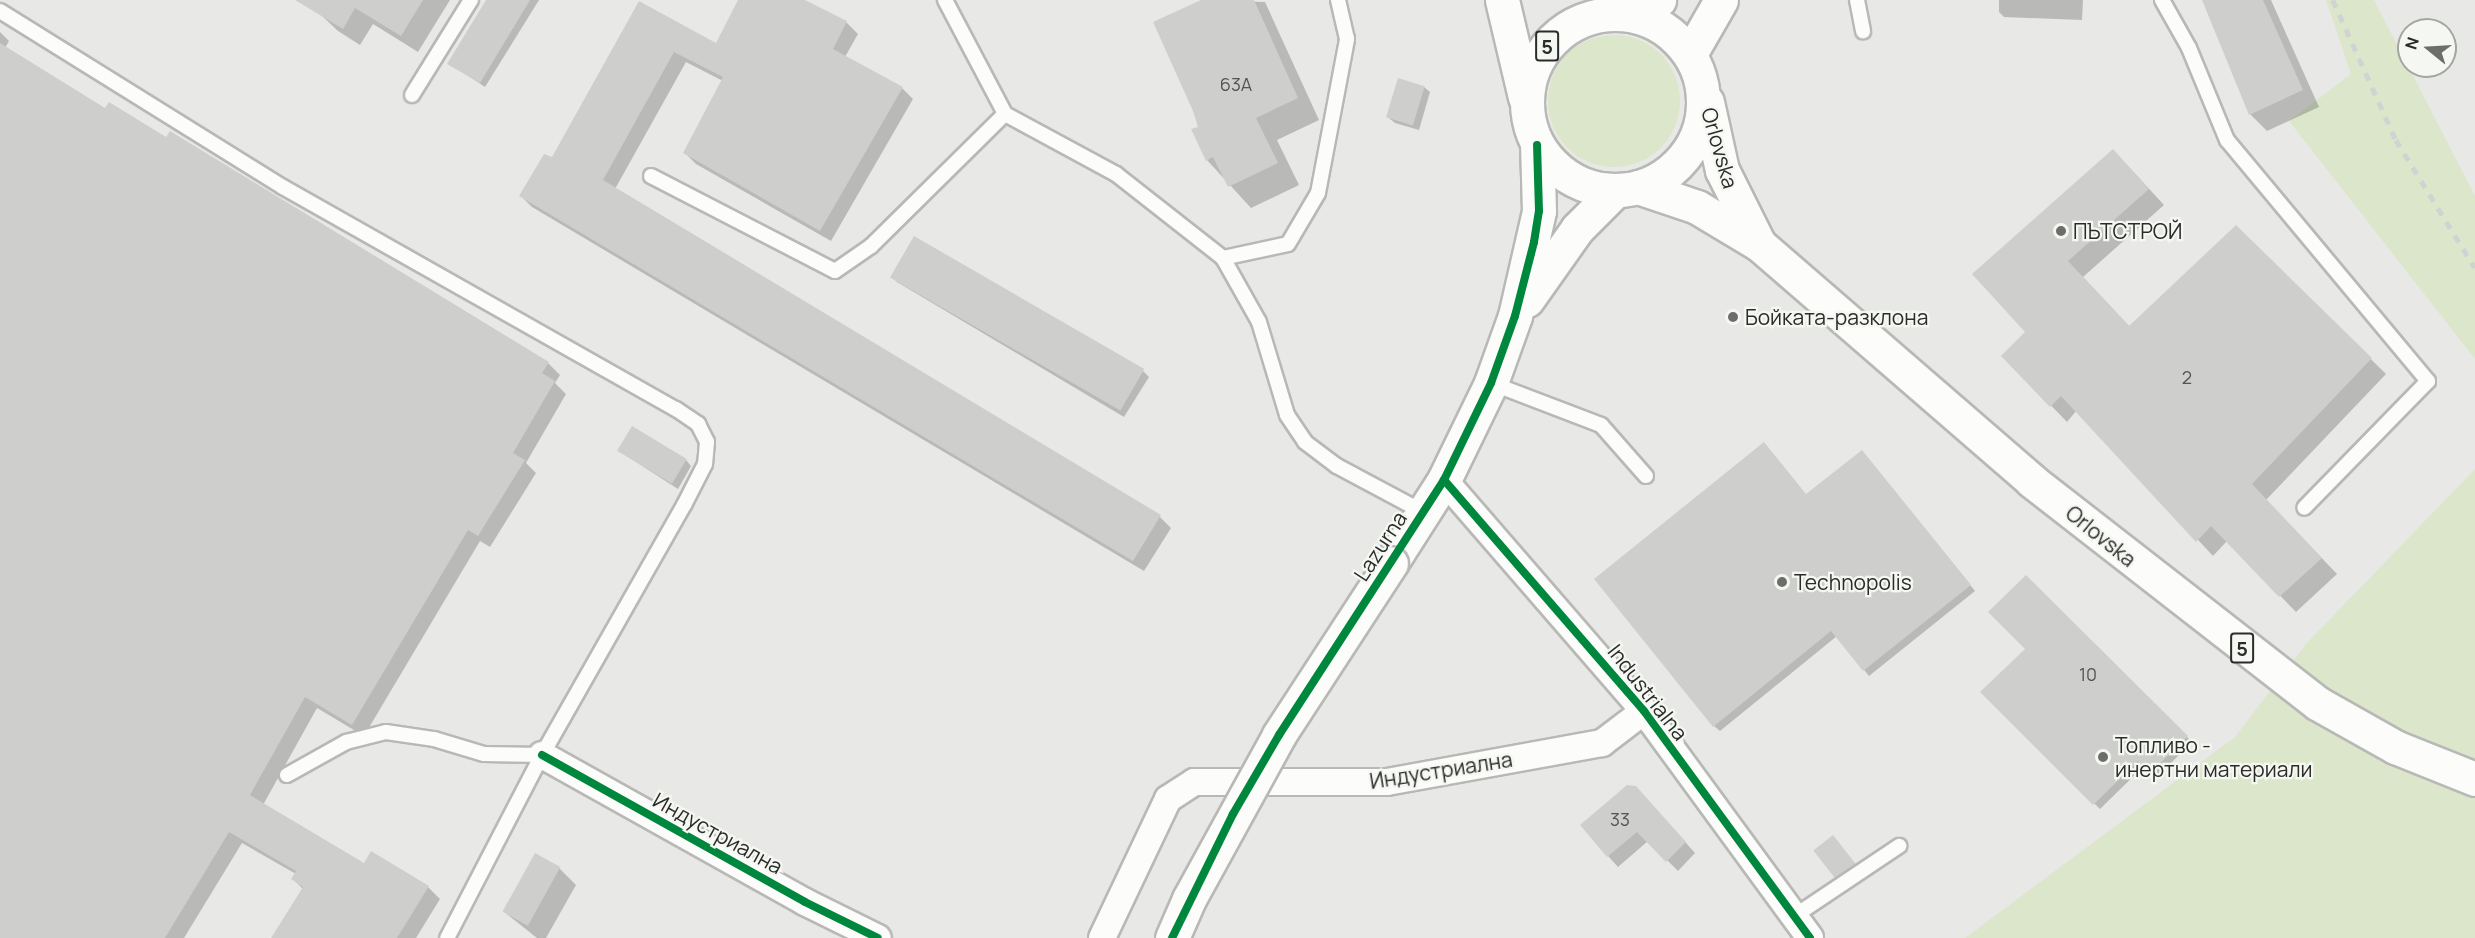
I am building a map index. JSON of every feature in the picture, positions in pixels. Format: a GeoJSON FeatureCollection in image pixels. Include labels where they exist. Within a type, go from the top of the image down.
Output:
{"type":"FeatureCollection","features":[{"type":"Feature","properties":{"kind":"main road","name":"5"},"geometry":{"type":"LineString","coordinates":[[1502,0],[1538,145],[1551,164],[1570,178],[1592,188],[1626,189]]}},
{"type":"Feature","properties":{"kind":"main road"},"geometry":{"type":"LineString","coordinates":[[1626,189],[1663,177],[1688,150],[1697,135],[1703,108],[1696,67],[1721,0]]}},
{"type":"Feature","properties":{"kind":"main road","name":"5"},"geometry":{"type":"LineString","coordinates":[[1527,103],[1531,75],[1543,50],[1563,30],[1588,17],[1627,7],[1660,24],[1696,67]]}},
{"type":"Feature","properties":{"kind":"main road","name":"Orlovska"},"geometry":{"type":"LineString","coordinates":[[1696,67],[1722,170],[1760,245]]}},
{"type":"Feature","properties":{"kind":"main road","name":"Lazurna"},"geometry":{"type":"LineString","coordinates":[[1172,938],[1194,888],[1273,745],[1444,480],[1491,383],[1515,316],[1539,211],[1538,145]]}},
{"type":"Feature","properties":{"kind":"main road","name":"Orlovska"},"geometry":{"type":"LineString","coordinates":[[1626,189],[1697,207],[1760,245],[2032,481],[2264,664],[2352,725],[2475,779]]}},
{"type":"Feature","properties":{"kind":"main road","name":"Lazurna"},"geometry":{"type":"LineString","coordinates":[[1515,316],[1577,229],[1626,189]]}},
{"type":"Feature","properties":{"kind":"street","name":"Industrialna"},"geometry":{"type":"LineString","coordinates":[[1444,480],[1644,711],[1809,938]]}},
{"type":"Feature","properties":{"kind":"street","name":"Индустриална"},"geometry":{"type":"LineString","coordinates":[[1102,938],[1168,800],[1194,782],[1387,782],[1602,743],[1644,711]]}},
{"type":"Feature","properties":{"kind":"street","name":"Индустриална"},"geometry":{"type":"LineString","coordinates":[[542,755],[805,902],[878,938]]}},
{"type":"Feature","properties":{"kind":"lane"},"geometry":{"type":"LineString","coordinates":[[412,95],[471,0]]}},
{"type":"Feature","properties":{"kind":"lane"},"geometry":{"type":"LineString","coordinates":[[945,0],[1005,114],[1116,174],[1222,258],[1259,322],[1287,415],[1305,442],[1337,466],[1423,512]]}},
{"type":"Feature","properties":{"kind":"lane"},"geometry":{"type":"LineString","coordinates":[[1222,258],[1288,244],[1318,193],[1347,39],[1338,0]]}},
{"type":"Feature","properties":{"kind":"lane"},"geometry":{"type":"LineString","coordinates":[[1857,0],[1863,31]]}},
{"type":"Feature","properties":{"kind":"lane"},"geometry":{"type":"LineString","coordinates":[[2162,0],[2188,48],[2227,140],[2428,381],[2304,508]]}},
{"type":"Feature","properties":{"kind":"lane"},"geometry":{"type":"LineString","coordinates":[[0,11],[283,187],[698,424],[707,442],[705,464],[542,755],[447,938]]}},
{"type":"Feature","properties":{"kind":"lane"},"geometry":{"type":"LineString","coordinates":[[651,176],[835,270],[871,246],[1005,114]]}},
{"type":"Feature","properties":{"kind":"lane"},"geometry":{"type":"LineString","coordinates":[[1491,383],[1601,425],[1646,476]]}},
{"type":"Feature","properties":{"kind":"lane"},"geometry":{"type":"LineString","coordinates":[[287,775],[346,741],[386,732],[434,739],[484,754],[542,755]]}},
{"type":"Feature","properties":{"kind":"lane"},"geometry":{"type":"LineString","coordinates":[[1793,917],[1899,846]]}},
{"type":"Feature","properties":{"kind":"green space"},"geometry":{"type":"Polygon","coordinates":[[[2326,0],[2374,0],[2397,45],[2397,78],[2414,78],[2475,196],[2475,359],[2289,121],[2351,74],[2326,0]]]}},
{"type":"Feature","properties":{"kind":"green space"},"geometry":{"type":"Polygon","coordinates":[[[1614,35],[1639,40],[1661,54],[1675,76],[1680,101],[1675,126],[1661,148],[1639,162],[1614,167],[1589,162],[1567,148],[1553,126],[1548,101],[1553,76],[1567,54],[1589,40],[1614,35]]]}},
{"type":"Feature","properties":{"kind":"green space"},"geometry":{"type":"Polygon","coordinates":[[[2475,469],[2475,938],[1965,938],[2235,737],[2306,644],[2475,469]]]}},
{"type":"Feature","properties":{"kind":"building"},"geometry":{"type":"Polygon","coordinates":[[[295,0],[423,0],[401,36],[355,8],[343,29],[295,0]]]}},
{"type":"Feature","properties":{"kind":"building"},"geometry":{"type":"Polygon","coordinates":[[[486,0],[530,0],[480,83],[447,64],[486,0]]]}},
{"type":"Feature","properties":{"kind":"building"},"geometry":{"type":"Polygon","coordinates":[[[738,0],[805,0],[847,21],[833,49],[903,87],[820,231],[683,153],[723,77],[674,52],[603,180],[1161,515],[1133,561],[519,196],[544,154],[552,157],[639,1],[716,43],[738,0]]]}},
{"type":"Feature","properties":{"kind":"building"},"geometry":{"type":"Polygon","coordinates":[[[1201,0],[1254,0],[1298,98],[1256,118],[1278,163],[1228,187],[1213,157],[1206,161],[1191,129],[1198,127],[1193,111],[1153,22],[1201,0]]]}},
{"type":"Feature","properties":{"kind":"building"},"geometry":{"type":"Polygon","coordinates":[[[2202,0],[2263,0],[2303,90],[2249,115],[2202,0]]]}},
{"type":"Feature","properties":{"kind":"building"},"geometry":{"type":"Polygon","coordinates":[[[0,43],[105,108],[109,102],[166,137],[170,131],[549,362],[542,373],[555,381],[513,453],[525,460],[478,536],[468,530],[352,725],[305,697],[250,795],[364,863],[371,851],[429,886],[397,938],[271,938],[303,887],[291,879],[296,871],[229,832],[165,938],[0,938],[0,43]]]}},
{"type":"Feature","properties":{"kind":"building"},"geometry":{"type":"Polygon","coordinates":[[[1398,78],[1425,86],[1413,125],[1386,117],[1398,78]]]}},
{"type":"Feature","properties":{"kind":"building"},"geometry":{"type":"Polygon","coordinates":[[[2113,149],[2149,189],[2068,261],[2129,326],[2236,225],[2372,358],[2252,484],[2322,558],[2279,597],[2211,526],[2196,542],[2061,396],[2050,407],[2001,356],[2025,332],[1972,274],[2113,149]]]}},
{"type":"Feature","properties":{"kind":"building"},"geometry":{"type":"Polygon","coordinates":[[[914,236],[1144,369],[1120,411],[890,278],[914,236]]]}},
{"type":"Feature","properties":{"kind":"building"},"geometry":{"type":"Polygon","coordinates":[[[632,426],[687,459],[672,484],[617,451],[632,426]]]}},
{"type":"Feature","properties":{"kind":"building","name":"Technopolis"},"geometry":{"type":"Polygon","coordinates":[[[1764,442],[1806,494],[1862,450],[1971,585],[1863,671],[1831,631],[1713,727],[1594,579],[1764,442]]]}},
{"type":"Feature","properties":{"kind":"building"},"geometry":{"type":"Polygon","coordinates":[[[2026,575],[2188,736],[2150,773],[2138,761],[2093,805],[1980,692],[2025,649],[1988,612],[2026,575]]]}},
{"type":"Feature","properties":{"kind":"building"},"geometry":{"type":"Polygon","coordinates":[[[1627,785],[1636,786],[1686,842],[1666,862],[1637,832],[1607,857],[1580,825],[1627,785]]]}},
{"type":"Feature","properties":{"kind":"building"},"geometry":{"type":"Polygon","coordinates":[[[1833,835],[1856,864],[1836,880],[1813,850],[1833,835]]]}},
{"type":"Feature","properties":{"kind":"building"},"geometry":{"type":"Polygon","coordinates":[[[535,853],[560,867],[528,926],[503,912],[535,853]]]}},
{"type":"Feature","properties":{"kind":"railway"},"geometry":{"type":"LineString","coordinates":[[2333,0],[2396,140],[2475,268]]}},
{"type":"Feature","properties":{"kind":"cycle path"},"geometry":{"type":"LineString","coordinates":[[1172,938],[1233,814],[1279,735],[1444,480],[1491,383],[1515,316],[1534,242],[1539,211],[1537,145]]}},
{"type":"Feature","properties":{"kind":"cycle path"},"geometry":{"type":"LineString","coordinates":[[1444,480],[1644,711],[1810,938]]}},
{"type":"Feature","properties":{"kind":"cycle path"},"geometry":{"type":"LineString","coordinates":[[542,755],[805,902],[878,938]]}},
{"type":"Feature","properties":{"kind":"place","name":"ПЪТСТРОЙ"},"geometry":{"type":"Point","coordinates":[2061,231]}},
{"type":"Feature","properties":{"kind":"place","name":"Бойката-разклона"},"geometry":{"type":"Point","coordinates":[1733,317]}},
{"type":"Feature","properties":{"kind":"place","name":"Technopolis"},"geometry":{"type":"Point","coordinates":[1782,582]}},
{"type":"Feature","properties":{"kind":"place","name":"Топливо - инертни материали"},"geometry":{"type":"Point","coordinates":[2103,757]}}]}
